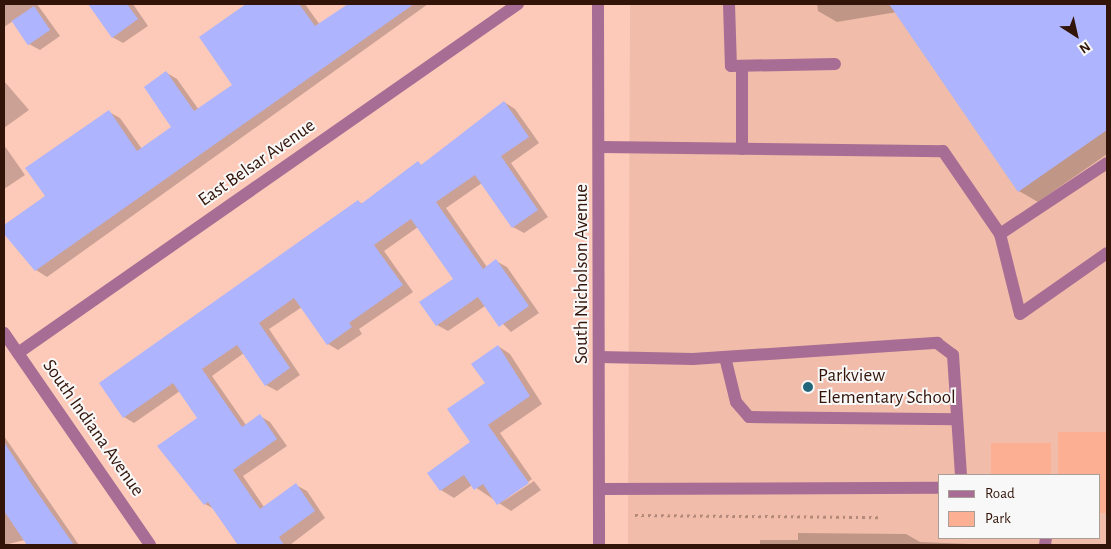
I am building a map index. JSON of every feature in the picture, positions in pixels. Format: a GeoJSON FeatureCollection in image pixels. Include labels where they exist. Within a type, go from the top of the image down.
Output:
{"type":"FeatureCollection","features":[{"type":"Feature","properties":{"kind":"street","name":"East Belsar Avenue"},"geometry":{"type":"LineString","coordinates":[[18,353],[518,4]]}},
{"type":"Feature","properties":{"kind":"street","name":"South Nicholson Avenue"},"geometry":{"type":"LineString","coordinates":[[598,4],[601,147],[599,545]]}},
{"type":"Feature","properties":{"kind":"street"},"geometry":{"type":"LineString","coordinates":[[730,4],[731,66],[835,64]]}},
{"type":"Feature","properties":{"kind":"street"},"geometry":{"type":"LineString","coordinates":[[742,66],[742,148]]}},
{"type":"Feature","properties":{"kind":"street"},"geometry":{"type":"LineString","coordinates":[[601,147],[942,151],[1000,234],[1020,314],[1107,253]]}},
{"type":"Feature","properties":{"kind":"street"},"geometry":{"type":"LineString","coordinates":[[1000,234],[1107,163]]}},
{"type":"Feature","properties":{"kind":"street","name":"South Indiana Avenue"},"geometry":{"type":"LineString","coordinates":[[4,333],[150,545]]}},
{"type":"Feature","properties":{"kind":"street"},"geometry":{"type":"LineString","coordinates":[[600,357],[726,357],[936,343],[953,354],[961,474]]}},
{"type":"Feature","properties":{"kind":"street"},"geometry":{"type":"LineString","coordinates":[[726,357],[736,402],[749,417],[957,419]]}},
{"type":"Feature","properties":{"kind":"street"},"geometry":{"type":"LineString","coordinates":[[599,489],[938,488]]}},
{"type":"Feature","properties":{"kind":"path"},"geometry":{"type":"LineString","coordinates":[[635,515],[882,517]]}},
{"type":"Feature","properties":{"kind":"shaded area"},"geometry":{"type":"Polygon","coordinates":[[[630,4],[1107,4],[1107,545],[628,545],[630,4]]]}},
{"type":"Feature","properties":{"kind":"green space"},"geometry":{"type":"Polygon","coordinates":[[[1058,432],[1107,432],[1107,513],[1101,513],[1101,474],[1058,474],[1058,432]]]}},
{"type":"Feature","properties":{"kind":"green space"},"geometry":{"type":"Polygon","coordinates":[[[991,443],[1051,443],[1051,474],[991,474],[991,443]]]}},
{"type":"Feature","properties":{"kind":"building"},"geometry":{"type":"Polygon","coordinates":[[[88,4],[127,4],[138,19],[112,38],[88,4]]]}},
{"type":"Feature","properties":{"kind":"building"},"geometry":{"type":"Polygon","coordinates":[[[246,4],[299,4],[315,26],[348,4],[414,4],[35,271],[4,234],[4,225],[45,196],[25,168],[109,110],[137,151],[171,127],[144,87],[166,71],[194,111],[232,85],[199,37],[246,4]]]}},
{"type":"Feature","properties":{"kind":"building"},"geometry":{"type":"Polygon","coordinates":[[[889,4],[1107,4],[1107,130],[1018,192],[889,4]]]}},
{"type":"Feature","properties":{"kind":"building"},"geometry":{"type":"Polygon","coordinates":[[[34,6],[50,30],[28,45],[12,21],[34,6]]]}},
{"type":"Feature","properties":{"kind":"building"},"geometry":{"type":"Polygon","coordinates":[[[504,101],[529,137],[501,156],[538,210],[512,228],[475,175],[436,202],[483,269],[496,259],[529,306],[499,327],[478,297],[436,326],[419,302],[453,279],[411,219],[374,245],[403,285],[349,323],[352,327],[327,345],[294,298],[259,323],[290,368],[265,386],[237,345],[202,369],[242,427],[260,414],[277,439],[233,470],[260,509],[296,483],[315,511],[279,537],[284,545],[238,545],[208,502],[204,505],[157,446],[197,418],[173,383],[123,418],[99,383],[358,200],[361,204],[418,161],[421,165],[504,101]]]}},
{"type":"Feature","properties":{"kind":"building"},"geometry":{"type":"Polygon","coordinates":[[[498,345],[530,396],[488,425],[529,483],[497,505],[483,484],[474,490],[464,475],[440,491],[427,473],[470,442],[447,409],[485,383],[471,364],[498,345]]]}},
{"type":"Feature","properties":{"kind":"building"},"geometry":{"type":"Polygon","coordinates":[[[4,442],[74,545],[27,545],[4,511],[4,442]]]}},
{"type":"Feature","properties":{"kind":"place","name":"Parkview Elementary School"},"geometry":{"type":"Point","coordinates":[808,387]}}]}
